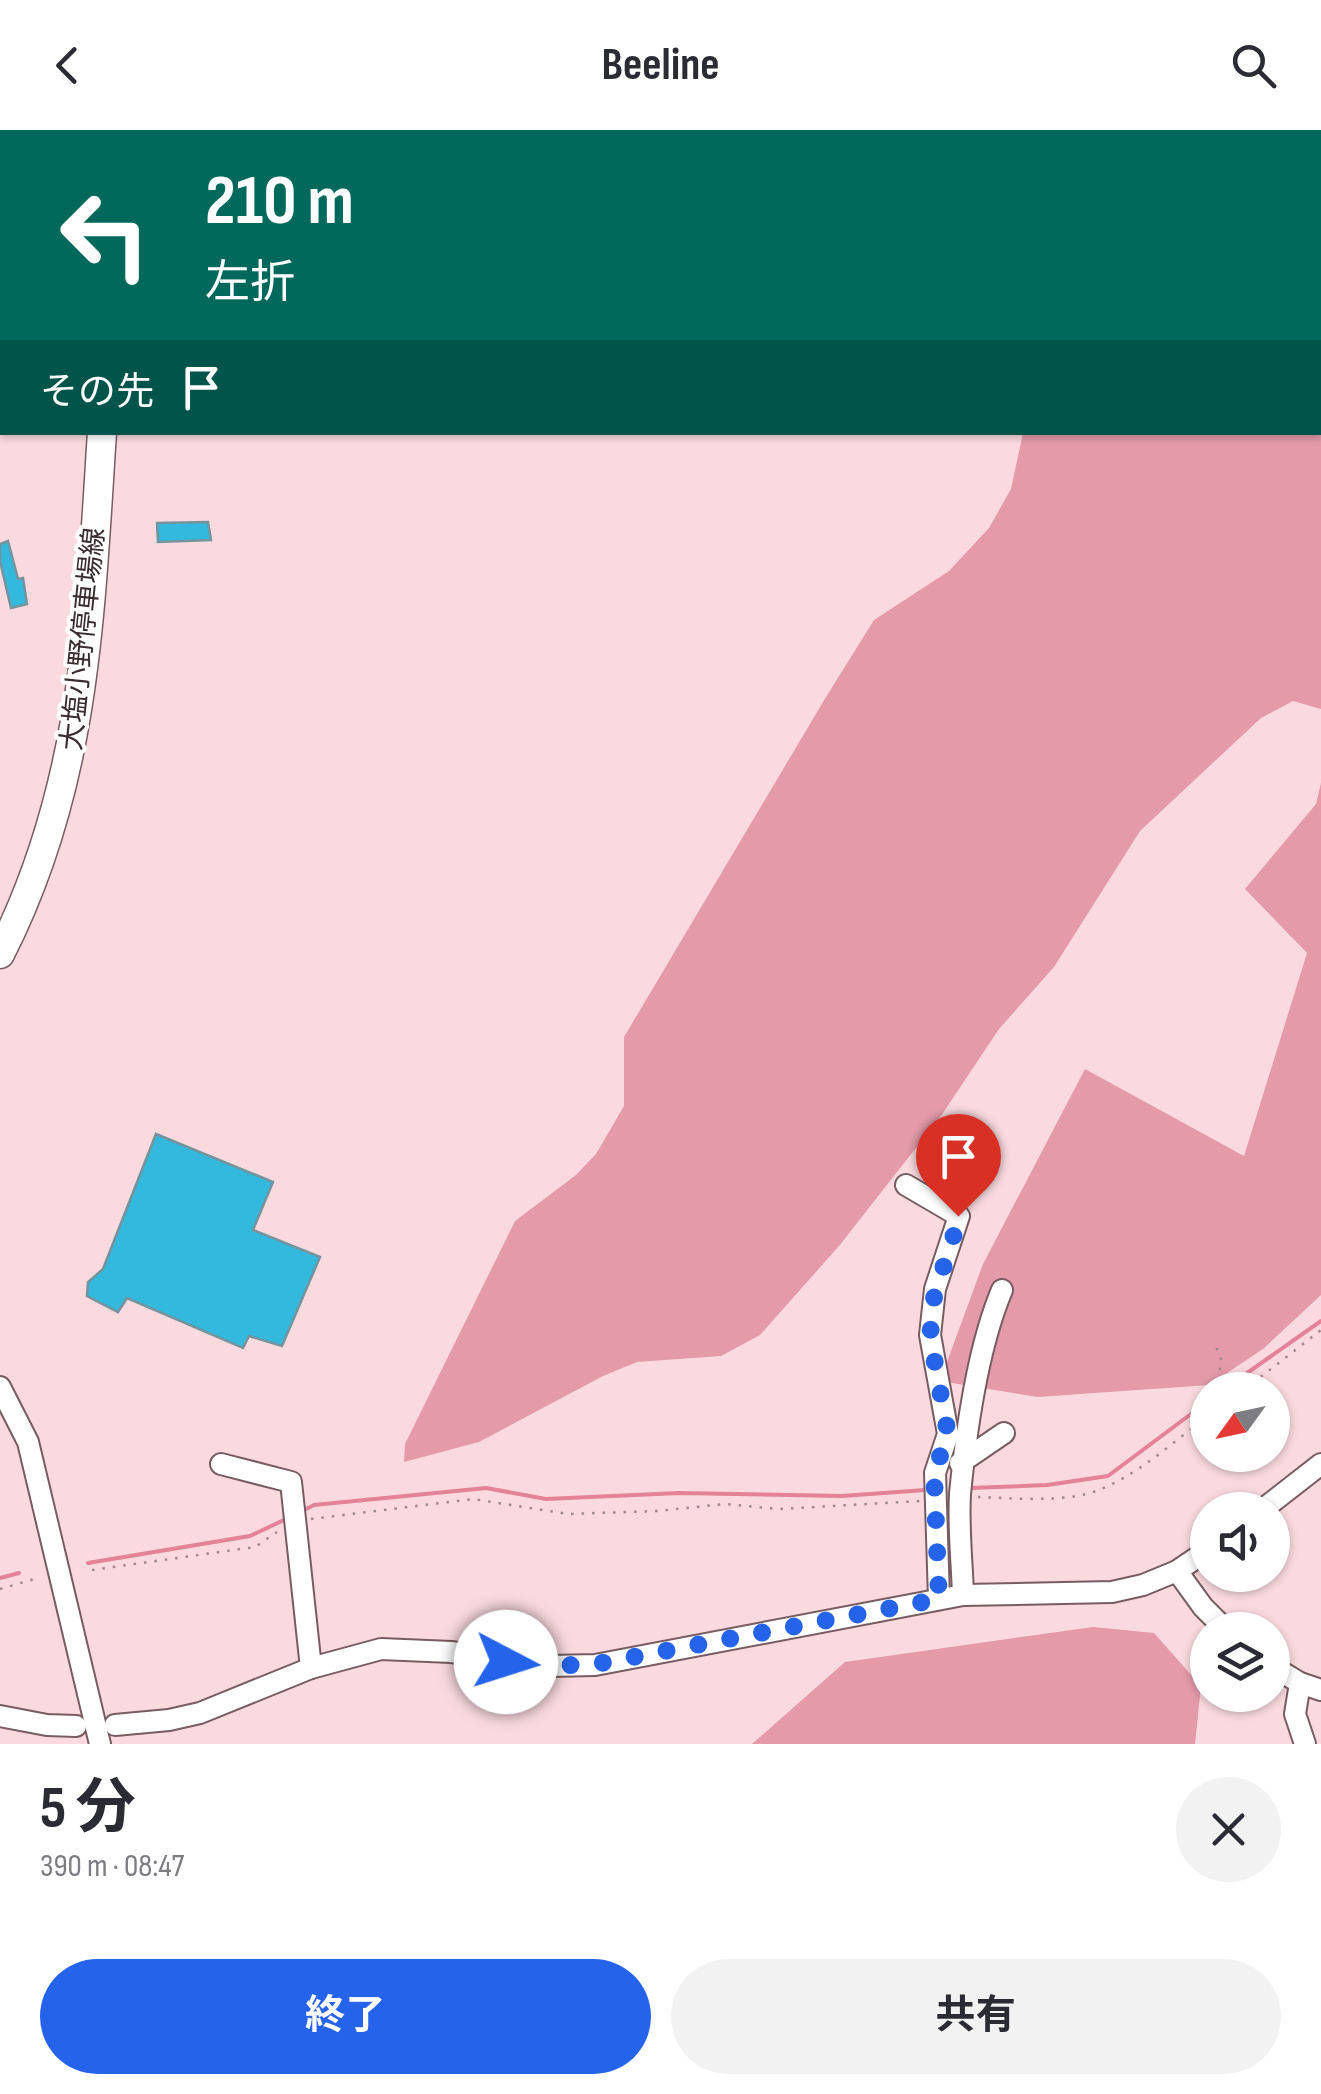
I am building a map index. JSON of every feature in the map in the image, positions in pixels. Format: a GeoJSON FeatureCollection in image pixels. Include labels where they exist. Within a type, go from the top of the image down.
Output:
{"type":"FeatureCollection","features":[{"type":"Feature","properties":{"kind":"main road","name":"大塩小野停車場線"},"geometry":{"type":"LineString","coordinates":[[0,954],[56,814],[72,748],[89,628],[102,435]]}},
{"type":"Feature","properties":{"kind":"street"},"geometry":{"type":"LineString","coordinates":[[906,1185],[958,1216],[935,1289],[930,1336],[948,1434],[934,1473],[939,1599]]}},
{"type":"Feature","properties":{"kind":"street"},"geometry":{"type":"LineString","coordinates":[[963,1595],[960,1496],[989,1321],[1002,1290]]}},
{"type":"Feature","properties":{"kind":"street"},"geometry":{"type":"LineString","coordinates":[[0,1387],[28,1442],[100,1744]]}},
{"type":"Feature","properties":{"kind":"street"},"geometry":{"type":"LineString","coordinates":[[934,1473],[965,1461],[1004,1433]]}},
{"type":"Feature","properties":{"kind":"street"},"geometry":{"type":"LineString","coordinates":[[221,1464],[291,1482],[311,1668]]}},
{"type":"Feature","properties":{"kind":"street"},"geometry":{"type":"LineString","coordinates":[[1285,1492],[1321,1464]]}},
{"type":"Feature","properties":{"kind":"street"},"geometry":{"type":"LineString","coordinates":[[115,1724],[200,1713],[311,1668],[380,1649],[415,1648],[550,1666],[596,1664],[963,1595],[1112,1592],[1144,1585],[1190,1563]]}},
{"type":"Feature","properties":{"kind":"street"},"geometry":{"type":"LineString","coordinates":[[1178,1571],[1207,1612]]}},
{"type":"Feature","properties":{"kind":"street"},"geometry":{"type":"LineString","coordinates":[[1290,1677],[1321,1690]]}},
{"type":"Feature","properties":{"kind":"street"},"geometry":{"type":"LineString","coordinates":[[1300,1683],[1294,1714],[1305,1744]]}},
{"type":"Feature","properties":{"kind":"street"},"geometry":{"type":"LineString","coordinates":[[0,1716],[49,1734],[76,1726]]}},
{"type":"Feature","properties":{"kind":"path"},"geometry":{"type":"LineString","coordinates":[[1267,1372],[1321,1330]]}},
{"type":"Feature","properties":{"kind":"path"},"geometry":{"type":"LineString","coordinates":[[1215,1344],[1222,1362],[1219,1372]]}},
{"type":"Feature","properties":{"kind":"path"},"geometry":{"type":"LineString","coordinates":[[960,1496],[1037,1498],[1092,1493],[1120,1480],[1190,1429]]}},
{"type":"Feature","properties":{"kind":"path"},"geometry":{"type":"LineString","coordinates":[[92,1570],[255,1547],[295,1521],[473,1499],[568,1514],[657,1512],[725,1504],[778,1508],[936,1500]]}},
{"type":"Feature","properties":{"kind":"path"},"geometry":{"type":"LineString","coordinates":[[0,1589],[38,1578]]}},
{"type":"Feature","properties":{"kind":"shaded area"},"geometry":{"type":"Polygon","coordinates":[[[1023,435],[1321,435],[1321,709],[1293,701],[1261,718],[1140,831],[1054,967],[999,1029],[941,1116],[839,1246],[760,1335],[721,1356],[637,1362],[479,1442],[404,1462],[405,1444],[515,1221],[576,1175],[596,1154],[624,1106],[624,1037],[874,620],[949,571],[989,528],[1011,489],[1023,435]]]}},
{"type":"Feature","properties":{"kind":"shaded area"},"geometry":{"type":"Polygon","coordinates":[[[1321,783],[1321,1295],[1263,1349],[1228,1372],[1190,1372],[1190,1386],[1038,1397],[940,1381],[983,1264],[1085,1069],[1244,1156],[1307,953],[1245,889],[1316,804],[1321,783]]]}},
{"type":"Feature","properties":{"kind":"shaded area"},"geometry":{"type":"Polygon","coordinates":[[[1093,1627],[1154,1633],[1190,1674],[1190,1712],[1198,1712],[1195,1744],[752,1744],[845,1662],[1093,1627]]]}},
{"type":"Feature","properties":{"kind":"building"},"geometry":{"type":"Polygon","coordinates":[[[208,522],[211,540],[158,542],[157,523],[208,522]]]}},
{"type":"Feature","properties":{"kind":"building"},"geometry":{"type":"Polygon","coordinates":[[[8,541],[18,579],[23,578],[27,604],[11,608],[0,561],[0,544],[8,541]]]}},
{"type":"Feature","properties":{"kind":"building"},"geometry":{"type":"Polygon","coordinates":[[[156,1134],[273,1182],[253,1230],[320,1257],[282,1346],[249,1336],[243,1348],[127,1298],[118,1312],[87,1296],[88,1282],[103,1269],[156,1134]]]}},
{"type":"Feature","properties":{"kind":"waterway"},"geometry":{"type":"LineString","coordinates":[[1249,1372],[1321,1321]]}},
{"type":"Feature","properties":{"kind":"waterway"},"geometry":{"type":"LineString","coordinates":[[970,1488],[1047,1485],[1108,1476],[1190,1415]]}},
{"type":"Feature","properties":{"kind":"waterway"},"geometry":{"type":"LineString","coordinates":[[306,1509],[314,1505],[486,1488],[546,1499],[679,1493],[842,1496],[925,1490]]}},
{"type":"Feature","properties":{"kind":"waterway"},"geometry":{"type":"LineString","coordinates":[[88,1563],[250,1536],[284,1520]]}},
{"type":"Feature","properties":{"kind":"waterway"},"geometry":{"type":"LineString","coordinates":[[0,1578],[19,1573]]}},
{"type":"Feature","properties":{"kind":"route"},"geometry":{"type":"LineString","coordinates":[[506,1662],[550,1666],[596,1664],[939,1599],[934,1473],[948,1434],[930,1336],[935,1289],[958,1216]]}}]}
